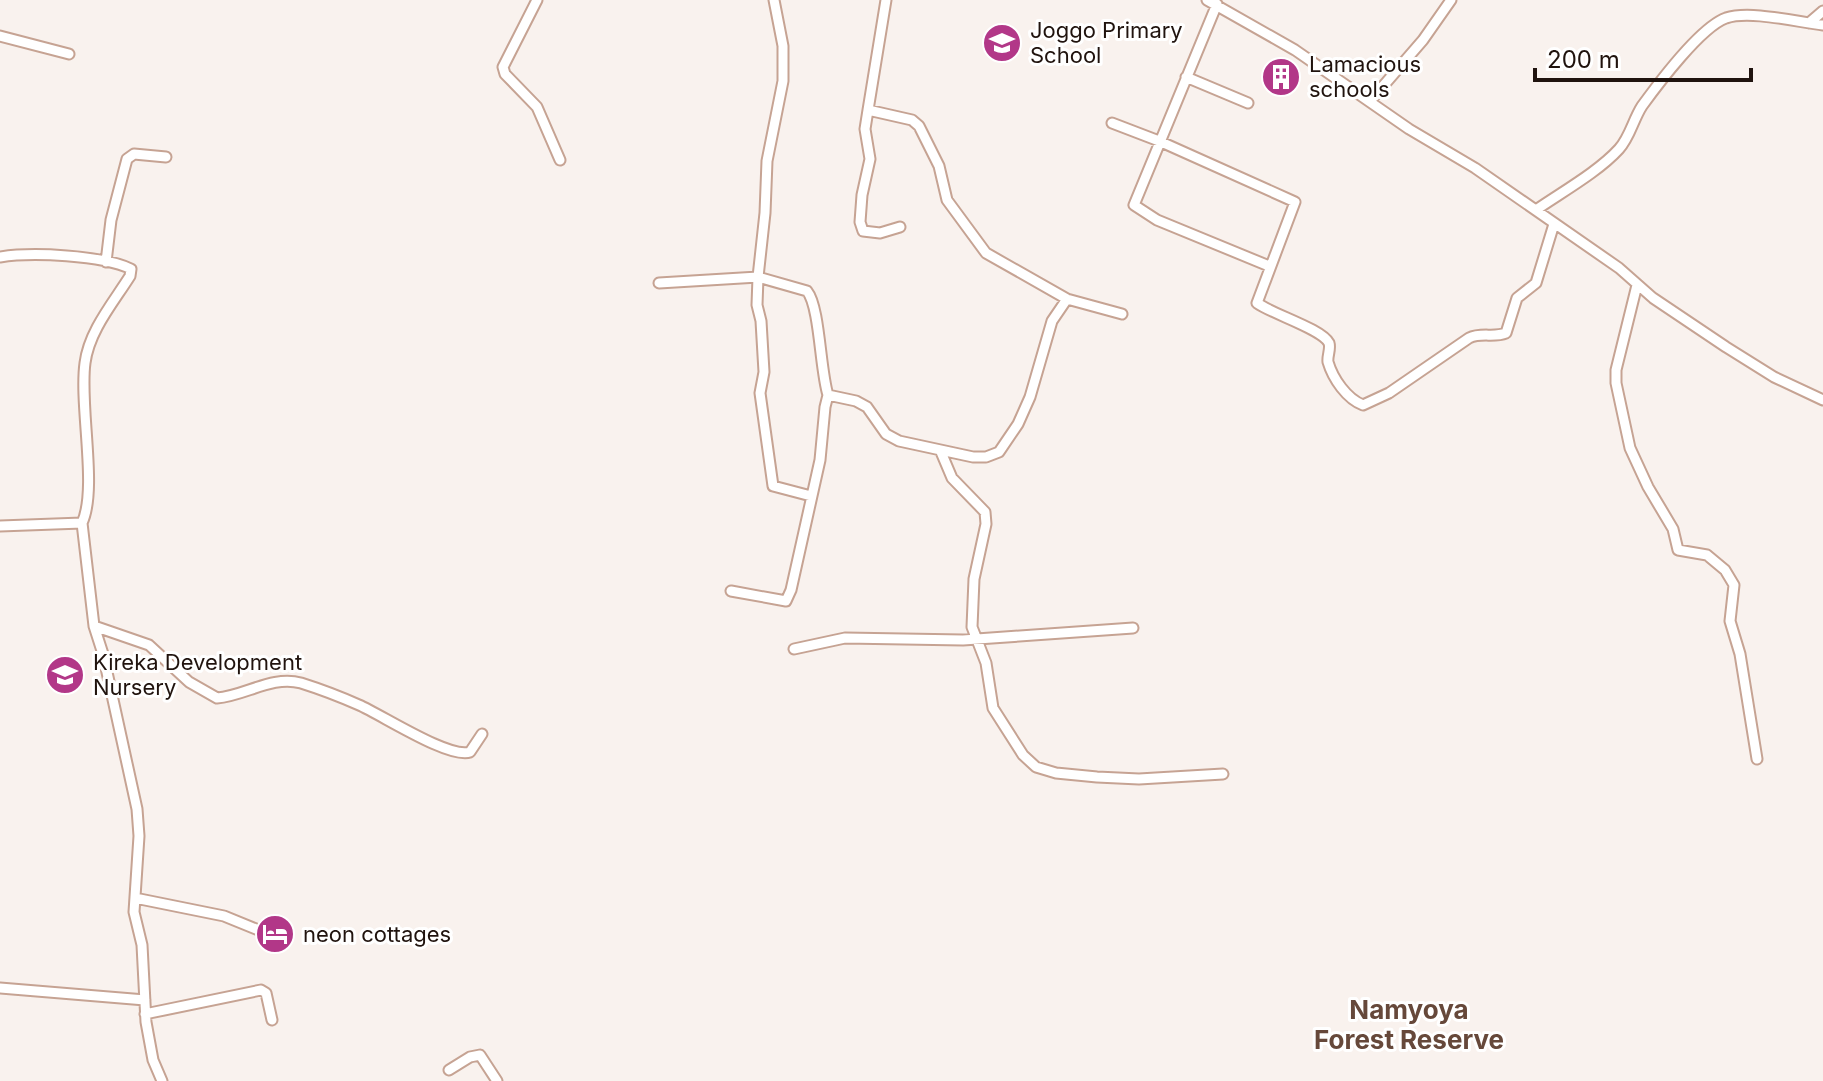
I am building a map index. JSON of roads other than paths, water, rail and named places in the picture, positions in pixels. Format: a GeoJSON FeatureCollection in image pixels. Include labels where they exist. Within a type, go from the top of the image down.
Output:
{"type":"FeatureCollection","features":[{"type":"Feature","properties":{"kind":"street"},"geometry":{"type":"LineString","coordinates":[[537,0],[503,67],[505,74],[537,107],[560,160]]}},
{"type":"Feature","properties":{"kind":"street"},"geometry":{"type":"LineString","coordinates":[[774,0],[783,46],[783,81],[767,161],[758,277],[757,305],[764,372],[760,393],[773,486],[811,496]]}},
{"type":"Feature","properties":{"kind":"street"},"geometry":{"type":"LineString","coordinates":[[886,0],[865,129],[870,159],[860,222],[863,231],[880,233],[900,227]]}},
{"type":"Feature","properties":{"kind":"street"},"geometry":{"type":"LineString","coordinates":[[1371,100],[1423,40],[1451,0]]}},
{"type":"Feature","properties":{"kind":"street"},"geometry":{"type":"LineString","coordinates":[[1269,266],[1157,220],[1134,205],[1186,77],[1212,2],[1295,50],[1409,129],[1475,168],[1619,268],[1653,298],[1750,362],[1809,396],[1823,400]]}},
{"type":"Feature","properties":{"kind":"street"},"geometry":{"type":"LineString","coordinates":[[1809,23],[1823,11]]}},
{"type":"Feature","properties":{"kind":"street"},"geometry":{"type":"LineString","coordinates":[[1536,210],[1621,148],[1650,95],[1685,52],[1725,18],[1823,25]]}},
{"type":"Feature","properties":{"kind":"street"},"geometry":{"type":"LineString","coordinates":[[0,36],[69,54]]}},
{"type":"Feature","properties":{"kind":"street"},"geometry":{"type":"LineString","coordinates":[[1186,77],[1248,103]]}},
{"type":"Feature","properties":{"kind":"street"},"geometry":{"type":"LineString","coordinates":[[868,110],[912,120],[919,126],[939,166],[947,200],[986,253],[1067,299],[1122,314]]}},
{"type":"Feature","properties":{"kind":"street"},"geometry":{"type":"LineString","coordinates":[[1112,123],[1295,202],[1257,303],[1313,330],[1325,340],[1330,346],[1328,363],[1345,393],[1363,405],[1389,393],[1474,335],[1499,336],[1506,333],[1517,298],[1536,283],[1554,224]]}},
{"type":"Feature","properties":{"kind":"street"},"geometry":{"type":"LineString","coordinates":[[106,262],[111,220],[127,159],[134,154],[166,157]]}},
{"type":"Feature","properties":{"kind":"street"},"geometry":{"type":"LineString","coordinates":[[0,257],[44,254],[106,262],[127,267],[131,273],[91,340],[85,363],[87,476],[82,523],[94,626],[137,809],[139,836],[134,912],[142,945],[145,1014],[153,1060],[162,1081]]}},
{"type":"Feature","properties":{"kind":"street"},"geometry":{"type":"LineString","coordinates":[[659,283],[758,277],[807,291],[815,306],[828,395],[820,460],[791,590],[786,601],[731,591]]}},
{"type":"Feature","properties":{"kind":"street"},"geometry":{"type":"LineString","coordinates":[[1637,285],[1616,370],[1624,431],[1648,487],[1673,529],[1678,550],[1707,555],[1725,570],[1734,585],[1730,621],[1740,654],[1757,759]]}},
{"type":"Feature","properties":{"kind":"street"},"geometry":{"type":"LineString","coordinates":[[828,395],[856,401],[867,407],[886,434],[899,441],[973,457],[986,457],[999,452],[1018,424],[1030,397],[1052,321],[1067,299]]}},
{"type":"Feature","properties":{"kind":"street"},"geometry":{"type":"LineString","coordinates":[[941,452],[952,478],[985,512],[986,524],[974,579],[972,627],[986,663],[993,708],[1023,755],[1036,767],[1056,773],[1139,779],[1223,774]]}},
{"type":"Feature","properties":{"kind":"street"},"geometry":{"type":"LineString","coordinates":[[0,526],[82,523]]}},
{"type":"Feature","properties":{"kind":"street"},"geometry":{"type":"LineString","coordinates":[[94,626],[149,645],[189,682],[217,698],[248,688],[287,681],[361,706],[456,754],[470,752],[482,734]]}},
{"type":"Feature","properties":{"kind":"street"},"geometry":{"type":"LineString","coordinates":[[794,649],[845,638],[975,638],[1133,628]]}},
{"type":"Feature","properties":{"kind":"street"},"geometry":{"type":"LineString","coordinates":[[135,898],[224,916],[256,929]]}},
{"type":"Feature","properties":{"kind":"street"},"geometry":{"type":"LineString","coordinates":[[0,988],[145,1000]]}},
{"type":"Feature","properties":{"kind":"street"},"geometry":{"type":"LineString","coordinates":[[145,1014],[261,990],[266,993],[272,1020]]}},
{"type":"Feature","properties":{"kind":"street"},"geometry":{"type":"LineString","coordinates":[[449,1070],[470,1057],[480,1055],[497,1081]]}},
{"type":"Feature","properties":{"kind":"place","name":"Joggo Primary School"},"geometry":{"type":"Point","coordinates":[1002,43]}},
{"type":"Feature","properties":{"kind":"place","name":"Lamacious schools"},"geometry":{"type":"Point","coordinates":[1281,77]}},
{"type":"Feature","properties":{"kind":"place","name":"Kireka Development Nursery"},"geometry":{"type":"Point","coordinates":[65,675]}},
{"type":"Feature","properties":{"kind":"place","name":"neon cottages"},"geometry":{"type":"Point","coordinates":[275,934]}},
{"type":"Feature","properties":{"kind":"district","name":"Namyoya Forest Reserve"},"geometry":{"type":"Point","coordinates":[1409,1025]}}]}
